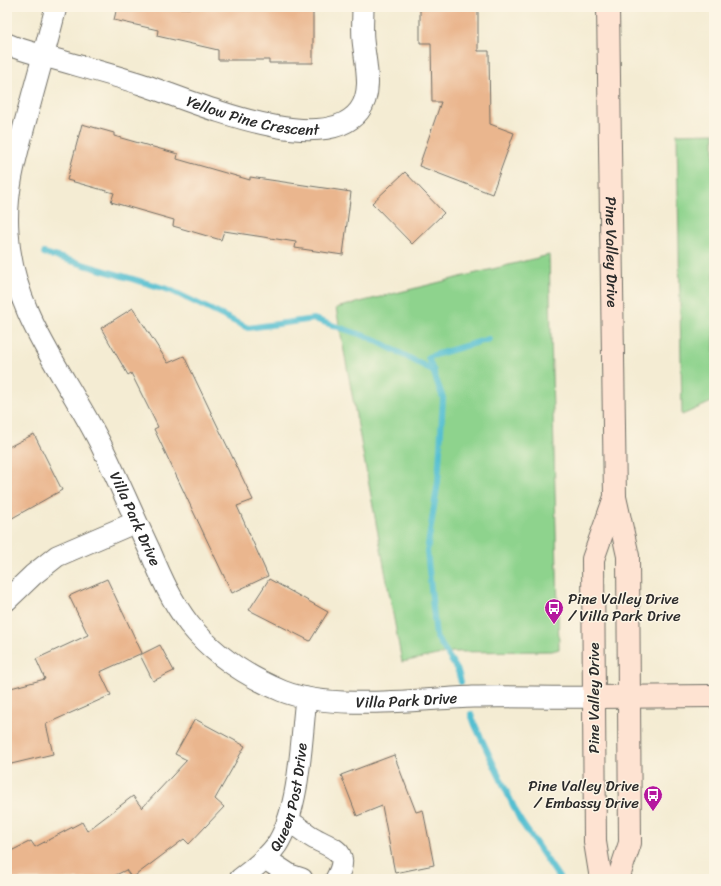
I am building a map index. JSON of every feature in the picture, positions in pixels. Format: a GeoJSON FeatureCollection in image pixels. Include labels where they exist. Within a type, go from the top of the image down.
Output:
{"type":"FeatureCollection","features":[{"type":"Feature","properties":{"kind":"main road","name":"Pine Valley Drive"},"geometry":{"type":"LineString","coordinates":[[608,7],[616,497],[628,556],[630,843],[618,879]]}},
{"type":"Feature","properties":{"kind":"main road","name":"Pine Valley Drive"},"geometry":{"type":"LineString","coordinates":[[601,879],[595,842],[593,559],[616,497]]}},
{"type":"Feature","properties":{"kind":"main road"},"geometry":{"type":"LineString","coordinates":[[594,697],[714,696]]}},
{"type":"Feature","properties":{"kind":"street","name":"Villa Park Drive"},"geometry":{"type":"LineString","coordinates":[[56,7],[16,154],[10,186],[7,230],[9,251],[20,297],[31,321],[99,441],[174,602],[188,623],[206,643],[225,660],[260,681],[284,692],[306,698],[332,701],[384,701],[473,698],[594,697]]}},
{"type":"Feature","properties":{"kind":"street","name":"Yellow Pine Crescent"},"geometry":{"type":"LineString","coordinates":[[7,44],[141,84],[202,106],[272,127],[304,130],[331,129],[359,111],[366,93],[363,7]]}},
{"type":"Feature","properties":{"kind":"street"},"geometry":{"type":"LineString","coordinates":[[7,600],[33,575],[58,556],[136,522]]}},
{"type":"Feature","properties":{"kind":"street","name":"Queen Post Drive"},"geometry":{"type":"LineString","coordinates":[[240,879],[279,843],[289,821],[297,778],[306,698]]}},
{"type":"Feature","properties":{"kind":"street"},"geometry":{"type":"LineString","coordinates":[[289,821],[312,837],[334,848],[341,858],[343,867],[336,879]]}},
{"type":"Feature","properties":{"kind":"street"},"geometry":{"type":"LineString","coordinates":[[264,858],[290,875],[302,879]]}},
{"type":"Feature","properties":{"kind":"green space"},"geometry":{"type":"Polygon","coordinates":[[[714,133],[714,401],[682,415],[677,134],[714,133]]]}},
{"type":"Feature","properties":{"kind":"green space"},"geometry":{"type":"Polygon","coordinates":[[[549,255],[559,649],[552,651],[452,652],[402,662],[336,308],[549,255]]]}},
{"type":"Feature","properties":{"kind":"building"},"geometry":{"type":"Polygon","coordinates":[[[117,7],[268,9],[268,7],[313,7],[313,63],[269,63],[269,60],[218,60],[218,50],[157,36],[158,30],[114,20],[117,7]]]}},
{"type":"Feature","properties":{"kind":"building"},"geometry":{"type":"Polygon","coordinates":[[[420,7],[478,7],[478,51],[489,51],[490,124],[514,133],[492,194],[419,166],[441,102],[432,102],[431,43],[420,43],[420,7]]]}},
{"type":"Feature","properties":{"kind":"building"},"geometry":{"type":"Polygon","coordinates":[[[82,124],[114,133],[114,136],[178,154],[177,159],[250,180],[250,177],[351,192],[343,255],[295,248],[296,242],[224,231],[221,240],[173,226],[174,220],[111,202],[114,193],[67,180],[82,124]]]}},
{"type":"Feature","properties":{"kind":"building"},"geometry":{"type":"Polygon","coordinates":[[[405,172],[444,213],[412,244],[372,203],[405,172]]]}},
{"type":"Feature","properties":{"kind":"building"},"geometry":{"type":"Polygon","coordinates":[[[133,308],[168,363],[184,356],[253,500],[237,506],[268,576],[232,593],[154,429],[158,427],[131,373],[128,375],[101,328],[133,308]]]}},
{"type":"Feature","properties":{"kind":"building"},"geometry":{"type":"Polygon","coordinates":[[[34,434],[62,490],[7,521],[7,448],[34,434]]]}},
{"type":"Feature","properties":{"kind":"building"},"geometry":{"type":"Polygon","coordinates":[[[107,579],[142,653],[100,672],[111,695],[46,724],[53,754],[7,765],[7,689],[45,679],[36,659],[88,635],[69,596],[107,579]]]}},
{"type":"Feature","properties":{"kind":"building"},"geometry":{"type":"Polygon","coordinates":[[[269,579],[328,612],[310,641],[249,610],[269,579]]]}},
{"type":"Feature","properties":{"kind":"building"},"geometry":{"type":"Polygon","coordinates":[[[160,645],[174,671],[153,681],[140,655],[160,645]]]}},
{"type":"Feature","properties":{"kind":"building"},"geometry":{"type":"Polygon","coordinates":[[[195,719],[245,746],[215,799],[224,807],[189,844],[184,839],[132,878],[126,870],[108,879],[7,879],[7,853],[31,841],[35,847],[82,822],[87,831],[133,796],[142,808],[187,760],[175,754],[195,719]]]}},
{"type":"Feature","properties":{"kind":"building"},"geometry":{"type":"Polygon","coordinates":[[[394,755],[416,812],[423,810],[434,865],[395,873],[382,806],[357,816],[341,775],[394,755]]]}},
{"type":"Feature","properties":{"kind":"waterway"},"geometry":{"type":"LineString","coordinates":[[44,253],[170,290],[248,328],[314,319],[371,338],[434,371]]}},
{"type":"Feature","properties":{"kind":"waterway"},"geometry":{"type":"LineString","coordinates":[[461,682],[458,671],[436,636],[427,551],[438,482],[443,398],[428,357],[489,339]]}},
{"type":"Feature","properties":{"kind":"waterway"},"geometry":{"type":"LineString","coordinates":[[471,714],[520,820],[560,879]]}},
{"type":"Feature","properties":{"kind":"place","name":"Pine Valley Drive / Villa Park Drive"},"geometry":{"type":"Point","coordinates":[554,625]}},
{"type":"Feature","properties":{"kind":"place","name":"Pine Valley Drive / Embassy Drive"},"geometry":{"type":"Point","coordinates":[653,812]}}]}
